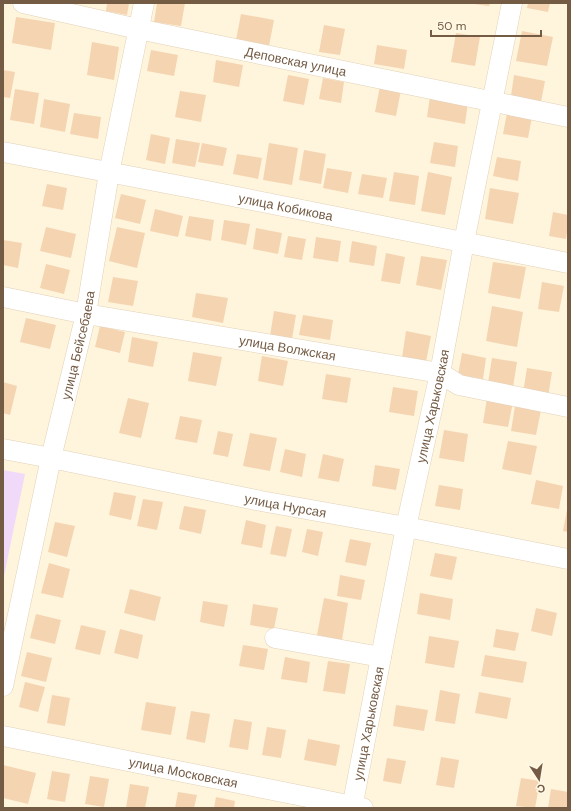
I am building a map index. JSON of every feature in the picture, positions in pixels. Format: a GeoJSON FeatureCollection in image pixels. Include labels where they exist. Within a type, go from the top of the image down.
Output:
{"type":"FeatureCollection","features":[{"type":"Feature","properties":{"kind":"street","name":"Деповская улица"},"geometry":{"type":"LineString","coordinates":[[23,3],[138,29],[568,117]]}},
{"type":"Feature","properties":{"kind":"street","name":"улица Бейсебаева"},"geometry":{"type":"LineString","coordinates":[[3,686],[51,458],[86,314],[109,173],[144,3]]}},
{"type":"Feature","properties":{"kind":"street","name":"улица Харьковская"},"geometry":{"type":"LineString","coordinates":[[356,807],[381,657],[406,527],[440,373],[464,242],[512,3]]}},
{"type":"Feature","properties":{"kind":"street","name":"улица Кобикова"},"geometry":{"type":"LineString","coordinates":[[3,152],[568,263]]}},
{"type":"Feature","properties":{"kind":"street","name":"улица Волжская"},"geometry":{"type":"LineString","coordinates":[[3,297],[86,314],[440,373],[459,385],[568,407]]}},
{"type":"Feature","properties":{"kind":"street","name":"улица Нурсая"},"geometry":{"type":"LineString","coordinates":[[3,450],[51,458],[261,501],[406,527],[568,559]]}},
{"type":"Feature","properties":{"kind":"street"},"geometry":{"type":"LineString","coordinates":[[275,638],[381,657]]}},
{"type":"Feature","properties":{"kind":"street","name":"улица Московская"},"geometry":{"type":"LineString","coordinates":[[3,736],[356,807]]}},
{"type":"Feature","properties":{"kind":"shaded area"},"geometry":{"type":"Polygon","coordinates":[[[3,470],[25,474],[3,581],[3,470]]]}},
{"type":"Feature","properties":{"kind":"building"},"geometry":{"type":"Polygon","coordinates":[[[107,3],[129,3],[127,15],[106,11],[107,3]]]}},
{"type":"Feature","properties":{"kind":"building"},"geometry":{"type":"Polygon","coordinates":[[[157,3],[185,3],[181,26],[154,22],[157,3]]]}},
{"type":"Feature","properties":{"kind":"building"},"geometry":{"type":"Polygon","coordinates":[[[490,3],[489,6],[474,4],[490,3]]]}},
{"type":"Feature","properties":{"kind":"building"},"geometry":{"type":"Polygon","coordinates":[[[528,3],[550,3],[548,12],[527,8],[528,3]]]}},
{"type":"Feature","properties":{"kind":"building"},"geometry":{"type":"Polygon","coordinates":[[[241,14],[274,20],[269,46],[236,40],[241,14]]]}},
{"type":"Feature","properties":{"kind":"building"},"geometry":{"type":"Polygon","coordinates":[[[16,17],[55,23],[51,50],[12,43],[16,17]]]}},
{"type":"Feature","properties":{"kind":"building"},"geometry":{"type":"Polygon","coordinates":[[[324,25],[345,29],[340,55],[319,52],[324,25]]]}},
{"type":"Feature","properties":{"kind":"building"},"geometry":{"type":"Polygon","coordinates":[[[522,31],[553,37],[547,66],[516,61],[522,31]]]}},
{"type":"Feature","properties":{"kind":"building"},"geometry":{"type":"Polygon","coordinates":[[[456,33],[480,37],[475,66],[451,62],[456,33]]]}},
{"type":"Feature","properties":{"kind":"building"},"geometry":{"type":"Polygon","coordinates":[[[92,42],[119,47],[114,80],[87,75],[92,42]]]}},
{"type":"Feature","properties":{"kind":"building"},"geometry":{"type":"Polygon","coordinates":[[[377,45],[407,50],[404,69],[374,64],[377,45]]]}},
{"type":"Feature","properties":{"kind":"building"},"geometry":{"type":"Polygon","coordinates":[[[151,50],[178,55],[174,76],[147,71],[151,50]]]}},
{"type":"Feature","properties":{"kind":"building"},"geometry":{"type":"Polygon","coordinates":[[[216,60],[243,65],[239,87],[213,82],[216,60]]]}},
{"type":"Feature","properties":{"kind":"building"},"geometry":{"type":"Polygon","coordinates":[[[3,70],[15,72],[10,98],[3,97],[3,70]]]}},
{"type":"Feature","properties":{"kind":"building"},"geometry":{"type":"Polygon","coordinates":[[[288,75],[309,79],[304,105],[283,101],[288,75]]]}},
{"type":"Feature","properties":{"kind":"building"},"geometry":{"type":"Polygon","coordinates":[[[514,75],[545,81],[541,102],[511,96],[514,75]]]}},
{"type":"Feature","properties":{"kind":"building"},"geometry":{"type":"Polygon","coordinates":[[[323,78],[344,82],[341,103],[319,99],[323,78]]]}},
{"type":"Feature","properties":{"kind":"building"},"geometry":{"type":"Polygon","coordinates":[[[380,86],[401,90],[396,116],[375,112],[380,86]]]}},
{"type":"Feature","properties":{"kind":"building"},"geometry":{"type":"Polygon","coordinates":[[[15,89],[39,93],[34,124],[10,120],[15,89]]]}},
{"type":"Feature","properties":{"kind":"building"},"geometry":{"type":"Polygon","coordinates":[[[180,91],[206,95],[201,122],[175,117],[180,91]]]}},
{"type":"Feature","properties":{"kind":"building"},"geometry":{"type":"Polygon","coordinates":[[[430,96],[468,102],[465,124],[427,117],[430,96]]]}},
{"type":"Feature","properties":{"kind":"building"},"geometry":{"type":"Polygon","coordinates":[[[44,99],[70,104],[65,132],[40,127],[44,99]]]}},
{"type":"Feature","properties":{"kind":"building"},"geometry":{"type":"Polygon","coordinates":[[[74,113],[101,117],[98,139],[70,134],[74,113]]]}},
{"type":"Feature","properties":{"kind":"building"},"geometry":{"type":"Polygon","coordinates":[[[507,113],[532,117],[528,138],[503,134],[507,113]]]}},
{"type":"Feature","properties":{"kind":"building"},"geometry":{"type":"Polygon","coordinates":[[[151,134],[170,138],[165,164],[146,160],[151,134]]]}},
{"type":"Feature","properties":{"kind":"building"},"geometry":{"type":"Polygon","coordinates":[[[176,139],[200,143],[195,167],[172,163],[176,139]]]}},
{"type":"Feature","properties":{"kind":"building"},"geometry":{"type":"Polygon","coordinates":[[[434,142],[458,146],[455,167],[430,163],[434,142]]]}},
{"type":"Feature","properties":{"kind":"building"},"geometry":{"type":"Polygon","coordinates":[[[202,143],[227,148],[223,166],[198,162],[202,143]]]}},
{"type":"Feature","properties":{"kind":"building"},"geometry":{"type":"Polygon","coordinates":[[[269,143],[298,148],[292,185],[263,180],[269,143]]]}},
{"type":"Feature","properties":{"kind":"building"},"geometry":{"type":"Polygon","coordinates":[[[304,150],[326,154],[321,184],[299,180],[304,150]]]}},
{"type":"Feature","properties":{"kind":"building"},"geometry":{"type":"Polygon","coordinates":[[[237,154],[262,158],[258,179],[233,174],[237,154]]]}},
{"type":"Feature","properties":{"kind":"building"},"geometry":{"type":"Polygon","coordinates":[[[497,157],[521,161],[518,181],[493,176],[497,157]]]}},
{"type":"Feature","properties":{"kind":"building"},"geometry":{"type":"Polygon","coordinates":[[[327,168],[352,172],[348,193],[323,188],[327,168]]]}},
{"type":"Feature","properties":{"kind":"building"},"geometry":{"type":"Polygon","coordinates":[[[394,172],[419,176],[415,205],[389,201],[394,172]]]}},
{"type":"Feature","properties":{"kind":"building"},"geometry":{"type":"Polygon","coordinates":[[[428,172],[452,177],[445,215],[421,211],[428,172]]]}},
{"type":"Feature","properties":{"kind":"building"},"geometry":{"type":"Polygon","coordinates":[[[362,174],[387,178],[383,198],[358,194],[362,174]]]}},
{"type":"Feature","properties":{"kind":"building"},"geometry":{"type":"Polygon","coordinates":[[[47,184],[67,188],[63,210],[42,206],[47,184]]]}},
{"type":"Feature","properties":{"kind":"building"},"geometry":{"type":"Polygon","coordinates":[[[490,188],[519,193],[513,224],[485,219],[490,188]]]}},
{"type":"Feature","properties":{"kind":"building"},"geometry":{"type":"Polygon","coordinates":[[[121,194],[146,200],[140,224],[115,218],[121,194]]]}},
{"type":"Feature","properties":{"kind":"building"},"geometry":{"type":"Polygon","coordinates":[[[155,209],[183,216],[178,237],[150,231],[155,209]]]}},
{"type":"Feature","properties":{"kind":"building"},"geometry":{"type":"Polygon","coordinates":[[[553,212],[568,215],[566,239],[549,236],[553,212]]]}},
{"type":"Feature","properties":{"kind":"building"},"geometry":{"type":"Polygon","coordinates":[[[189,216],[214,220],[211,241],[185,236],[189,216]]]}},
{"type":"Feature","properties":{"kind":"building"},"geometry":{"type":"Polygon","coordinates":[[[224,220],[250,224],[246,245],[221,240],[224,220]]]}},
{"type":"Feature","properties":{"kind":"building"},"geometry":{"type":"Polygon","coordinates":[[[46,227],[76,234],[71,258],[40,251],[46,227]]]}},
{"type":"Feature","properties":{"kind":"building"},"geometry":{"type":"Polygon","coordinates":[[[117,227],[145,233],[137,268],[109,261],[117,227]]]}},
{"type":"Feature","properties":{"kind":"building"},"geometry":{"type":"Polygon","coordinates":[[[256,228],[282,233],[278,254],[253,249],[256,228]]]}},
{"type":"Feature","properties":{"kind":"building"},"geometry":{"type":"Polygon","coordinates":[[[288,236],[306,239],[302,260],[284,257],[288,236]]]}},
{"type":"Feature","properties":{"kind":"building"},"geometry":{"type":"Polygon","coordinates":[[[316,237],[341,241],[338,262],[313,258],[316,237]]]}},
{"type":"Feature","properties":{"kind":"building"},"geometry":{"type":"Polygon","coordinates":[[[3,240],[22,243],[18,268],[3,265],[3,240]]]}},
{"type":"Feature","properties":{"kind":"building"},"geometry":{"type":"Polygon","coordinates":[[[352,241],[377,246],[374,266],[349,262],[352,241]]]}},
{"type":"Feature","properties":{"kind":"building"},"geometry":{"type":"Polygon","coordinates":[[[386,253],[405,257],[400,284],[381,281],[386,253]]]}},
{"type":"Feature","properties":{"kind":"building"},"geometry":{"type":"Polygon","coordinates":[[[421,256],[447,260],[441,290],[416,285],[421,256]]]}},
{"type":"Feature","properties":{"kind":"building"},"geometry":{"type":"Polygon","coordinates":[[[493,262],[526,267],[520,299],[488,293],[493,262]]]}},
{"type":"Feature","properties":{"kind":"building"},"geometry":{"type":"Polygon","coordinates":[[[46,264],[70,270],[64,294],[40,288],[46,264]]]}},
{"type":"Feature","properties":{"kind":"building"},"geometry":{"type":"Polygon","coordinates":[[[113,277],[138,281],[133,306],[108,302],[113,277]]]}},
{"type":"Feature","properties":{"kind":"building"},"geometry":{"type":"Polygon","coordinates":[[[542,282],[564,286],[559,312],[538,309],[542,282]]]}},
{"type":"Feature","properties":{"kind":"building"},"geometry":{"type":"Polygon","coordinates":[[[196,293],[228,298],[223,323],[192,317],[196,293]]]}},
{"type":"Feature","properties":{"kind":"building"},"geometry":{"type":"Polygon","coordinates":[[[492,306],[523,312],[517,347],[486,341],[492,306]]]}},
{"type":"Feature","properties":{"kind":"building"},"geometry":{"type":"Polygon","coordinates":[[[274,311],[296,315],[292,339],[270,336],[274,311]]]}},
{"type":"Feature","properties":{"kind":"building"},"geometry":{"type":"Polygon","coordinates":[[[303,315],[333,320],[330,340],[299,335],[303,315]]]}},
{"type":"Feature","properties":{"kind":"building"},"geometry":{"type":"Polygon","coordinates":[[[26,318],[56,325],[50,349],[20,342],[26,318]]]}},
{"type":"Feature","properties":{"kind":"building"},"geometry":{"type":"Polygon","coordinates":[[[100,326],[125,332],[120,353],[95,347],[100,326]]]}},
{"type":"Feature","properties":{"kind":"building"},"geometry":{"type":"Polygon","coordinates":[[[406,331],[431,336],[426,362],[402,358],[406,331]]]}},
{"type":"Feature","properties":{"kind":"building"},"geometry":{"type":"Polygon","coordinates":[[[132,337],[158,342],[153,367],[128,362],[132,337]]]}},
{"type":"Feature","properties":{"kind":"building"},"geometry":{"type":"Polygon","coordinates":[[[193,352],[222,357],[216,386],[188,381],[193,352]]]}},
{"type":"Feature","properties":{"kind":"building"},"geometry":{"type":"Polygon","coordinates":[[[462,353],[486,358],[483,379],[458,375],[462,353]]]}},
{"type":"Feature","properties":{"kind":"building"},"geometry":{"type":"Polygon","coordinates":[[[262,356],[288,361],[283,386],[258,381],[262,356]]]}},
{"type":"Feature","properties":{"kind":"building"},"geometry":{"type":"Polygon","coordinates":[[[492,358],[517,362],[513,387],[488,383],[492,358]]]}},
{"type":"Feature","properties":{"kind":"building"},"geometry":{"type":"Polygon","coordinates":[[[527,368],[552,372],[548,397],[523,393],[527,368]]]}},
{"type":"Feature","properties":{"kind":"building"},"geometry":{"type":"Polygon","coordinates":[[[326,374],[351,378],[347,403],[322,399],[326,374]]]}},
{"type":"Feature","properties":{"kind":"building"},"geometry":{"type":"Polygon","coordinates":[[[3,382],[17,386],[10,415],[3,413],[3,382]]]}},
{"type":"Feature","properties":{"kind":"building"},"geometry":{"type":"Polygon","coordinates":[[[393,387],[418,391],[414,416],[389,412],[393,387]]]}},
{"type":"Feature","properties":{"kind":"building"},"geometry":{"type":"Polygon","coordinates":[[[128,398],[149,403],[141,438],[119,433],[128,398]]]}},
{"type":"Feature","properties":{"kind":"building"},"geometry":{"type":"Polygon","coordinates":[[[487,398],[513,402],[508,427],[483,423],[487,398]]]}},
{"type":"Feature","properties":{"kind":"building"},"geometry":{"type":"Polygon","coordinates":[[[515,406],[541,410],[536,435],[511,431],[515,406]]]}},
{"type":"Feature","properties":{"kind":"building"},"geometry":{"type":"Polygon","coordinates":[[[180,416],[202,420],[197,443],[175,439],[180,416]]]}},
{"type":"Feature","properties":{"kind":"building"},"geometry":{"type":"Polygon","coordinates":[[[444,430],[468,434],[464,462],[439,458],[444,430]]]}},
{"type":"Feature","properties":{"kind":"building"},"geometry":{"type":"Polygon","coordinates":[[[218,431],[233,434],[228,457],[213,454],[218,431]]]}},
{"type":"Feature","properties":{"kind":"building"},"geometry":{"type":"Polygon","coordinates":[[[250,433],[277,438],[270,471],[243,466],[250,433]]]}},
{"type":"Feature","properties":{"kind":"building"},"geometry":{"type":"Polygon","coordinates":[[[508,441],[537,446],[531,475],[502,469],[508,441]]]}},
{"type":"Feature","properties":{"kind":"building"},"geometry":{"type":"Polygon","coordinates":[[[285,449],[306,454],[302,477],[280,472],[285,449]]]}},
{"type":"Feature","properties":{"kind":"building"},"geometry":{"type":"Polygon","coordinates":[[[323,454],[344,459],[339,482],[318,478],[323,454]]]}},
{"type":"Feature","properties":{"kind":"building"},"geometry":{"type":"Polygon","coordinates":[[[375,465],[400,469],[396,490],[372,486],[375,465]]]}},
{"type":"Feature","properties":{"kind":"building"},"geometry":{"type":"Polygon","coordinates":[[[536,480],[563,486],[559,509],[531,504],[536,480]]]}},
{"type":"Feature","properties":{"kind":"building"},"geometry":{"type":"Polygon","coordinates":[[[439,485],[463,489],[460,510],[435,506],[439,485]]]}},
{"type":"Feature","properties":{"kind":"building"},"geometry":{"type":"Polygon","coordinates":[[[114,492],[136,496],[131,520],[109,515],[114,492]]]}},
{"type":"Feature","properties":{"kind":"building"},"geometry":{"type":"Polygon","coordinates":[[[143,499],[163,502],[157,530],[137,526],[143,499]]]}},
{"type":"Feature","properties":{"kind":"building"},"geometry":{"type":"Polygon","coordinates":[[[184,506],[206,510],[201,534],[179,529],[184,506]]]}},
{"type":"Feature","properties":{"kind":"building"},"geometry":{"type":"Polygon","coordinates":[[[568,510],[568,532],[563,531],[568,510]]]}},
{"type":"Feature","properties":{"kind":"building"},"geometry":{"type":"Polygon","coordinates":[[[246,520],[266,525],[262,548],[241,544],[246,520]]]}},
{"type":"Feature","properties":{"kind":"building"},"geometry":{"type":"Polygon","coordinates":[[[55,522],[75,526],[67,557],[48,552],[55,522]]]}},
{"type":"Feature","properties":{"kind":"building"},"geometry":{"type":"Polygon","coordinates":[[[276,526],[292,529],[286,557],[270,554],[276,526]]]}},
{"type":"Feature","properties":{"kind":"building"},"geometry":{"type":"Polygon","coordinates":[[[307,529],[323,532],[318,556],[302,552],[307,529]]]}},
{"type":"Feature","properties":{"kind":"building"},"geometry":{"type":"Polygon","coordinates":[[[350,539],[371,543],[366,566],[345,562],[350,539]]]}},
{"type":"Feature","properties":{"kind":"building"},"geometry":{"type":"Polygon","coordinates":[[[435,553],[457,557],[452,580],[430,576],[435,553]]]}},
{"type":"Feature","properties":{"kind":"building"},"geometry":{"type":"Polygon","coordinates":[[[49,563],[70,569],[63,598],[41,593],[49,563]]]}},
{"type":"Feature","properties":{"kind":"building"},"geometry":{"type":"Polygon","coordinates":[[[340,575],[365,580],[361,600],[337,596],[340,575]]]}},
{"type":"Feature","properties":{"kind":"building"},"geometry":{"type":"Polygon","coordinates":[[[130,589],[161,597],[155,621],[124,613],[130,589]]]}},
{"type":"Feature","properties":{"kind":"building"},"geometry":{"type":"Polygon","coordinates":[[[420,593],[453,599],[450,620],[417,614],[420,593]]]}},
{"type":"Feature","properties":{"kind":"building"},"geometry":{"type":"Polygon","coordinates":[[[324,598],[348,603],[342,640],[317,635],[324,598]]]}},
{"type":"Feature","properties":{"kind":"building"},"geometry":{"type":"Polygon","coordinates":[[[203,601],[228,605],[224,627],[200,622],[203,601]]]}},
{"type":"Feature","properties":{"kind":"building"},"geometry":{"type":"Polygon","coordinates":[[[253,604],[278,608],[274,629],[250,625],[253,604]]]}},
{"type":"Feature","properties":{"kind":"building"},"geometry":{"type":"Polygon","coordinates":[[[536,608],[557,613],[552,636],[531,631],[536,608]]]}},
{"type":"Feature","properties":{"kind":"building"},"geometry":{"type":"Polygon","coordinates":[[[36,614],[61,620],[55,644],[30,638],[36,614]]]}},
{"type":"Feature","properties":{"kind":"building"},"geometry":{"type":"Polygon","coordinates":[[[81,625],[106,631],[100,655],[75,649],[81,625]]]}},
{"type":"Feature","properties":{"kind":"building"},"geometry":{"type":"Polygon","coordinates":[[[120,629],[143,635],[138,659],[114,653],[120,629]]]}},
{"type":"Feature","properties":{"kind":"building"},"geometry":{"type":"Polygon","coordinates":[[[496,629],[519,633],[515,651],[493,647],[496,629]]]}},
{"type":"Feature","properties":{"kind":"building"},"geometry":{"type":"Polygon","coordinates":[[[429,636],[459,641],[454,668],[425,663],[429,636]]]}},
{"type":"Feature","properties":{"kind":"building"},"geometry":{"type":"Polygon","coordinates":[[[243,645],[268,649],[264,670],[239,666],[243,645]]]}},
{"type":"Feature","properties":{"kind":"building"},"geometry":{"type":"Polygon","coordinates":[[[27,652],[52,658],[46,682],[21,676],[27,652]]]}},
{"type":"Feature","properties":{"kind":"building"},"geometry":{"type":"Polygon","coordinates":[[[485,655],[527,662],[523,683],[481,676],[485,655]]]}},
{"type":"Feature","properties":{"kind":"building"},"geometry":{"type":"Polygon","coordinates":[[[285,657],[310,662],[307,683],[281,679],[285,657]]]}},
{"type":"Feature","properties":{"kind":"building"},"geometry":{"type":"Polygon","coordinates":[[[328,661],[350,664],[345,694],[323,691],[328,661]]]}},
{"type":"Feature","properties":{"kind":"building"},"geometry":{"type":"Polygon","coordinates":[[[25,682],[45,687],[38,712],[19,707],[25,682]]]}},
{"type":"Feature","properties":{"kind":"building"},"geometry":{"type":"Polygon","coordinates":[[[440,690],[460,694],[455,724],[435,721],[440,690]]]}},
{"type":"Feature","properties":{"kind":"building"},"geometry":{"type":"Polygon","coordinates":[[[479,692],[511,698],[507,719],[475,713],[479,692]]]}},
{"type":"Feature","properties":{"kind":"building"},"geometry":{"type":"Polygon","coordinates":[[[52,695],[70,698],[65,726],[47,723],[52,695]]]}},
{"type":"Feature","properties":{"kind":"building"},"geometry":{"type":"Polygon","coordinates":[[[146,702],[176,707],[171,735],[141,730],[146,702]]]}},
{"type":"Feature","properties":{"kind":"building"},"geometry":{"type":"Polygon","coordinates":[[[396,705],[428,710],[424,731],[393,726],[396,705]]]}},
{"type":"Feature","properties":{"kind":"building"},"geometry":{"type":"Polygon","coordinates":[[[191,711],[210,714],[205,743],[186,739],[191,711]]]}},
{"type":"Feature","properties":{"kind":"building"},"geometry":{"type":"Polygon","coordinates":[[[234,719],[252,722],[248,750],[229,747],[234,719]]]}},
{"type":"Feature","properties":{"kind":"building"},"geometry":{"type":"Polygon","coordinates":[[[267,727],[286,730],[281,758],[262,755],[267,727]]]}},
{"type":"Feature","properties":{"kind":"building"},"geometry":{"type":"Polygon","coordinates":[[[308,739],[340,745],[336,766],[304,760],[308,739]]]}},
{"type":"Feature","properties":{"kind":"building"},"geometry":{"type":"Polygon","coordinates":[[[441,757],[459,760],[454,788],[436,785],[441,757]]]}},
{"type":"Feature","properties":{"kind":"building"},"geometry":{"type":"Polygon","coordinates":[[[387,758],[406,761],[401,784],[383,781],[387,758]]]}},
{"type":"Feature","properties":{"kind":"building"},"geometry":{"type":"Polygon","coordinates":[[[3,765],[36,773],[28,804],[3,798],[3,765]]]}},
{"type":"Feature","properties":{"kind":"building"},"geometry":{"type":"Polygon","coordinates":[[[52,771],[70,774],[65,802],[47,799],[52,771]]]}},
{"type":"Feature","properties":{"kind":"building"},"geometry":{"type":"Polygon","coordinates":[[[90,776],[109,779],[104,807],[85,804],[90,776]]]}},
{"type":"Feature","properties":{"kind":"building"},"geometry":{"type":"Polygon","coordinates":[[[521,778],[540,781],[535,808],[516,806],[521,778]]]}},
{"type":"Feature","properties":{"kind":"building"},"geometry":{"type":"Polygon","coordinates":[[[130,784],[149,787],[145,808],[126,808],[130,784]]]}},
{"type":"Feature","properties":{"kind":"building"},"geometry":{"type":"Polygon","coordinates":[[[551,789],[568,792],[568,808],[548,808],[551,789]]]}},
{"type":"Feature","properties":{"kind":"building"},"geometry":{"type":"Polygon","coordinates":[[[178,792],[197,795],[194,808],[175,808],[178,792]]]}},
{"type":"Feature","properties":{"kind":"building"},"geometry":{"type":"Polygon","coordinates":[[[216,797],[235,801],[234,808],[214,808],[216,797]]]}}]}
